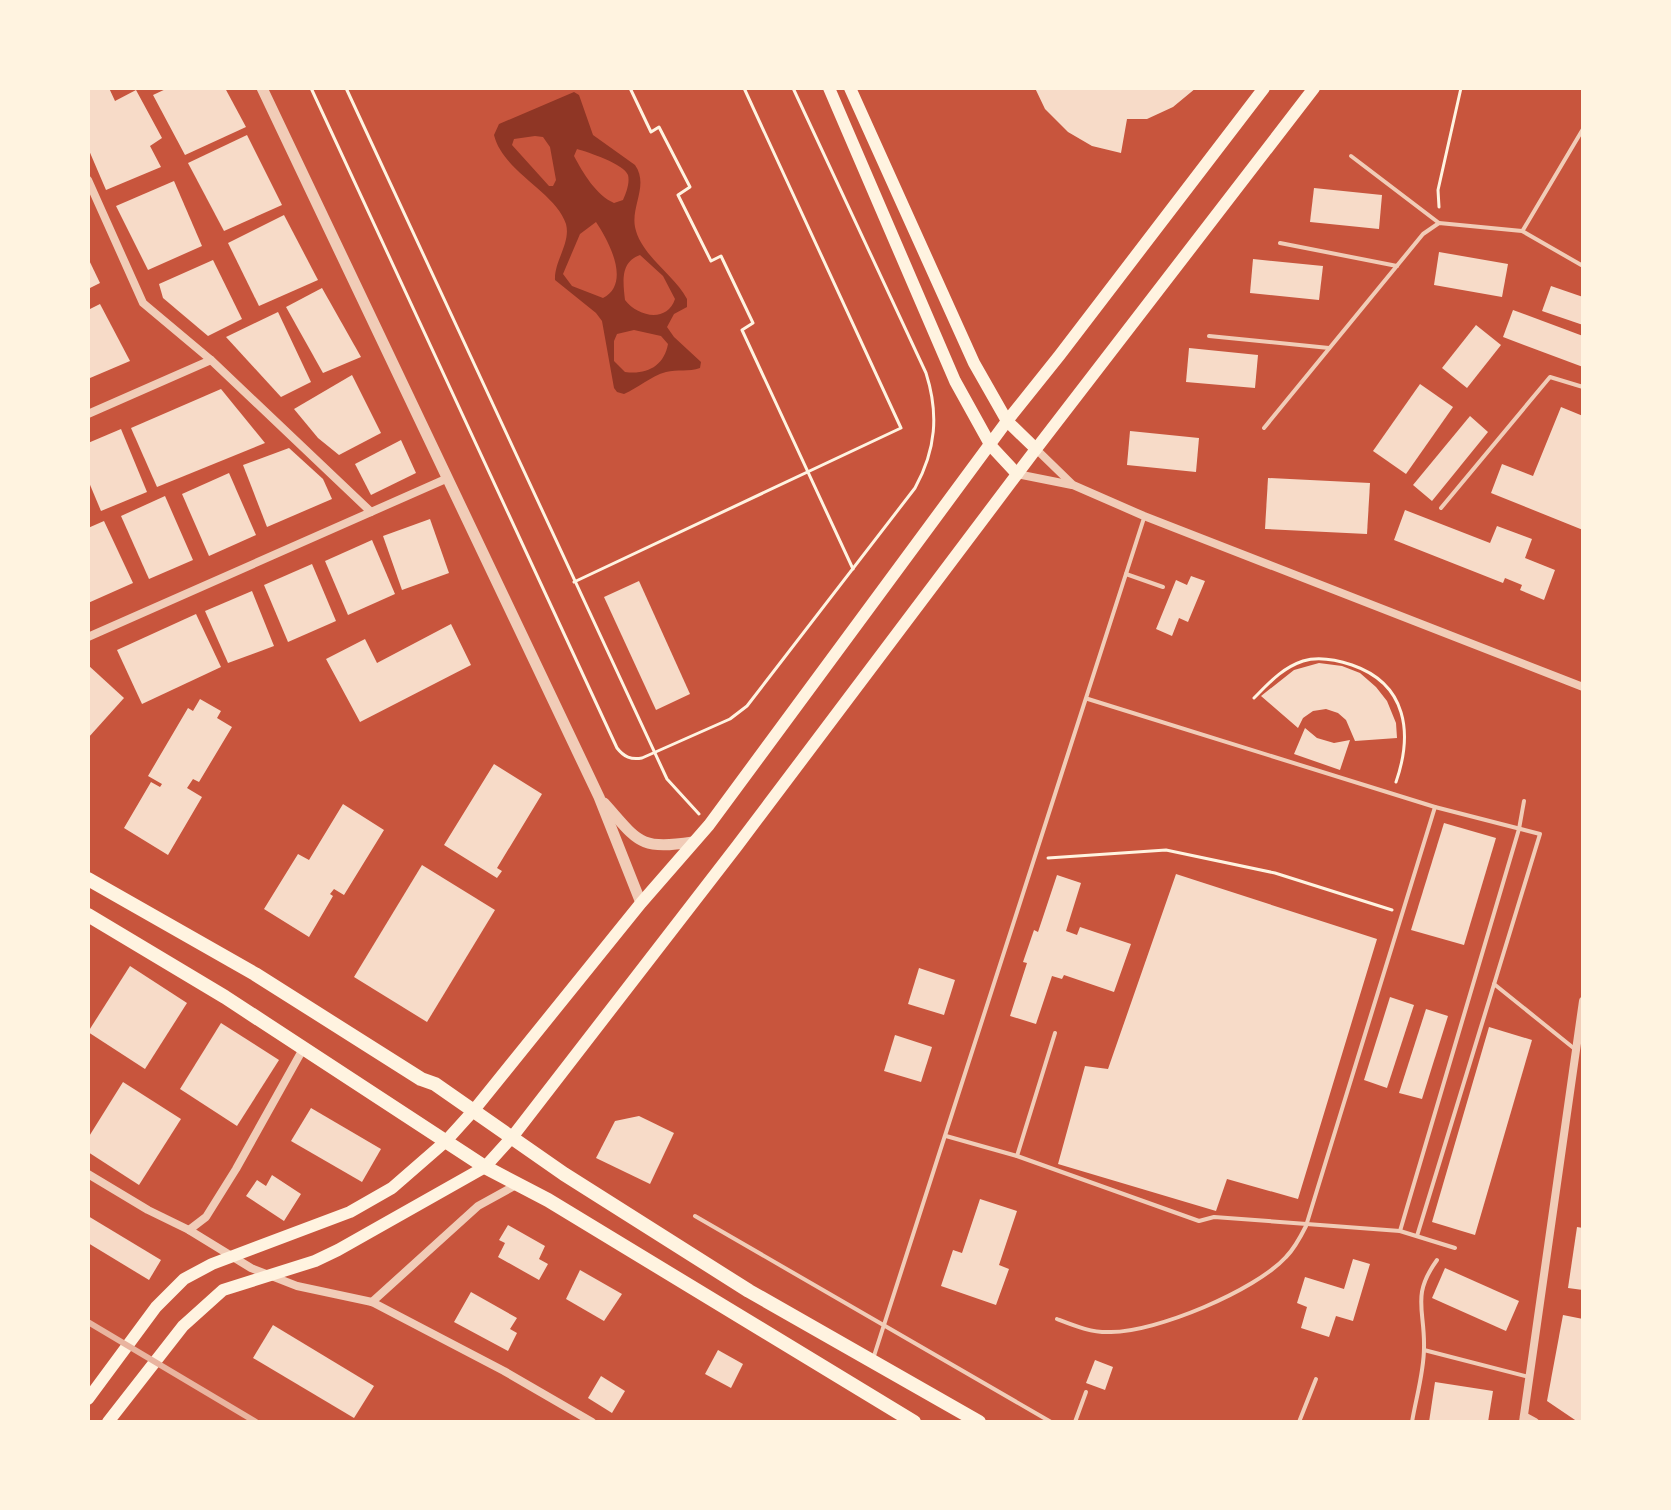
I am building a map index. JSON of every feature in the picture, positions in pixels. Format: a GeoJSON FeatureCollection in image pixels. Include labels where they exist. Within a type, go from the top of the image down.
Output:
{"type":"FeatureCollection","features":[{"type":"Feature","properties":{"kind":"main road"},"geometry":{"type":"LineString","coordinates":[[829,88],[955,381],[991,446],[1017,474]]}},
{"type":"Feature","properties":{"kind":"main road"},"geometry":{"type":"LineString","coordinates":[[850,88],[974,363],[1007,421],[1036,449]]}},
{"type":"Feature","properties":{"kind":"main road"},"geometry":{"type":"LineString","coordinates":[[88,1399],[156,1307],[184,1279],[212,1264],[350,1212],[392,1188],[446,1141],[474,1110],[641,903],[709,825],[1007,421],[1264,88]]}},
{"type":"Feature","properties":{"kind":"main road"},"geometry":{"type":"LineString","coordinates":[[108,1422],[183,1326],[223,1290],[315,1261],[485,1167],[513,1136],[1314,88]]}},
{"type":"Feature","properties":{"kind":"main road"},"geometry":{"type":"LineString","coordinates":[[88,879],[255,974],[474,1110],[564,1174],[749,1291],[979,1422]]}},
{"type":"Feature","properties":{"kind":"main road"},"geometry":{"type":"LineString","coordinates":[[88,915],[225,997],[485,1167],[519,1184],[914,1422]]}},
{"type":"Feature","properties":{"kind":"street"},"geometry":{"type":"LineString","coordinates":[[262,88],[599,797],[641,903]]}},
{"type":"Feature","properties":{"kind":"street"},"geometry":{"type":"LineString","coordinates":[[88,180],[143,303],[211,360],[371,512]]}},
{"type":"Feature","properties":{"kind":"street"},"geometry":{"type":"LineString","coordinates":[[88,414],[211,360]]}},
{"type":"Feature","properties":{"kind":"street"},"geometry":{"type":"LineString","coordinates":[[1036,449],[1073,485]]}},
{"type":"Feature","properties":{"kind":"street"},"geometry":{"type":"LineString","coordinates":[[1017,474],[1073,485],[1144,516],[1583,687]]}},
{"type":"Feature","properties":{"kind":"street"},"geometry":{"type":"LineString","coordinates":[[88,637],[448,478]]}},
{"type":"Feature","properties":{"kind":"street"},"geometry":{"type":"LineString","coordinates":[[599,797],[638,840],[662,847],[693,842]]}},
{"type":"Feature","properties":{"kind":"street"},"geometry":{"type":"LineString","coordinates":[[1535,1422],[1524,1419],[1580,1052],[1583,1001]]}},
{"type":"Feature","properties":{"kind":"street"},"geometry":{"type":"LineString","coordinates":[[189,1230],[206,1217],[303,1049]]}},
{"type":"Feature","properties":{"kind":"street"},"geometry":{"type":"LineString","coordinates":[[88,1174],[251,1268],[297,1286],[372,1302],[504,1371],[592,1422]]}},
{"type":"Feature","properties":{"kind":"street"},"geometry":{"type":"LineString","coordinates":[[372,1302],[478,1206],[519,1184]]}},
{"type":"Feature","properties":{"kind":"lane"},"geometry":{"type":"LineString","coordinates":[[1522,231],[1583,129]]}},
{"type":"Feature","properties":{"kind":"lane"},"geometry":{"type":"LineString","coordinates":[[1351,156],[1439,223],[1522,231],[1583,266]]}},
{"type":"Feature","properties":{"kind":"lane"},"geometry":{"type":"LineString","coordinates":[[1264,428],[1423,234],[1439,223]]}},
{"type":"Feature","properties":{"kind":"lane"},"geometry":{"type":"LineString","coordinates":[[1280,243],[1397,266]]}},
{"type":"Feature","properties":{"kind":"lane"},"geometry":{"type":"LineString","coordinates":[[1209,336],[1329,348]]}},
{"type":"Feature","properties":{"kind":"lane"},"geometry":{"type":"LineString","coordinates":[[1441,508],[1550,377],[1583,387]]}},
{"type":"Feature","properties":{"kind":"lane"},"geometry":{"type":"LineString","coordinates":[[872,1361],[1088,699],[1144,516]]}},
{"type":"Feature","properties":{"kind":"lane"},"geometry":{"type":"LineString","coordinates":[[1126,574],[1163,587]]}},
{"type":"Feature","properties":{"kind":"lane"},"geometry":{"type":"LineString","coordinates":[[1088,699],[1435,807],[1540,834],[1417,1236]]}},
{"type":"Feature","properties":{"kind":"lane"},"geometry":{"type":"LineString","coordinates":[[1400,1231],[1519,829],[1524,801]]}},
{"type":"Feature","properties":{"kind":"lane"},"geometry":{"type":"LineString","coordinates":[[1057,1319],[1087,1330],[1112,1333],[1147,1327],[1201,1310],[1285,1259],[1306,1226],[1435,807]]}},
{"type":"Feature","properties":{"kind":"lane"},"geometry":{"type":"LineString","coordinates":[[1494,984],[1580,1052]]}},
{"type":"Feature","properties":{"kind":"lane"},"geometry":{"type":"LineString","coordinates":[[1017,1156],[1055,1033]]}},
{"type":"Feature","properties":{"kind":"lane"},"geometry":{"type":"LineString","coordinates":[[946,1136],[1017,1156],[1199,1221],[1214,1217],[1400,1231],[1455,1248]]}},
{"type":"Feature","properties":{"kind":"lane"},"geometry":{"type":"LineString","coordinates":[[695,1216],[1051,1422]]}},
{"type":"Feature","properties":{"kind":"lane"},"geometry":{"type":"LineString","coordinates":[[1412,1422],[1424,1350],[1420,1300],[1424,1278],[1437,1260]]}},
{"type":"Feature","properties":{"kind":"lane"},"geometry":{"type":"LineString","coordinates":[[1424,1350],[1529,1377]]}},
{"type":"Feature","properties":{"kind":"lane"},"geometry":{"type":"LineString","coordinates":[[1299,1422],[1316,1379]]}},
{"type":"Feature","properties":{"kind":"lane"},"geometry":{"type":"LineString","coordinates":[[1075,1422],[1086,1392]]}},
{"type":"Feature","properties":{"kind":"path"},"geometry":{"type":"LineString","coordinates":[[311,88],[617,748],[622,754],[635,759],[730,719],[747,706],[923,474],[933,443],[934,407],[926,373],[793,88]]}},
{"type":"Feature","properties":{"kind":"path"},"geometry":{"type":"LineString","coordinates":[[346,88],[667,779],[709,825]]}},
{"type":"Feature","properties":{"kind":"path"},"geometry":{"type":"LineString","coordinates":[[630,88],[651,132],[659,127],[690,187],[678,195],[711,261],[721,256],[753,323],[742,330],[853,569]]}},
{"type":"Feature","properties":{"kind":"path"},"geometry":{"type":"LineString","coordinates":[[574,582],[901,428],[744,88]]}},
{"type":"Feature","properties":{"kind":"path"},"geometry":{"type":"LineString","coordinates":[[1439,223],[1438,190],[1461,88]]}},
{"type":"Feature","properties":{"kind":"path"},"geometry":{"type":"LineString","coordinates":[[1254,698],[1275,676],[1304,661],[1335,659],[1360,668],[1385,684],[1400,705],[1406,742],[1393,793]]}},
{"type":"Feature","properties":{"kind":"path"},"geometry":{"type":"LineString","coordinates":[[1036,859],[1166,850],[1275,873],[1403,914]]}},
{"type":"Feature","properties":{"kind":"shaded area"},"geometry":{"type":"Polygon","coordinates":[[[574,92],[579,95],[593,135],[635,165],[639,173],[640,188],[634,219],[638,237],[687,299],[687,307],[674,314],[667,327],[701,362],[700,368],[666,372],[624,394],[617,392],[602,321],[555,280],[566,238],[566,224],[552,202],[518,171],[499,148],[494,135],[499,124],[574,92]],[[543,137],[514,139],[512,145],[549,186],[553,186],[556,180],[550,147],[543,137]],[[577,149],[574,156],[601,195],[614,203],[623,200],[628,181],[625,171],[605,159],[577,149]],[[596,222],[580,234],[563,274],[572,286],[603,298],[612,291],[616,282],[615,261],[596,222]],[[640,255],[629,262],[624,273],[625,300],[644,313],[666,312],[675,299],[663,276],[640,255]],[[634,330],[617,334],[614,361],[625,372],[633,373],[647,370],[658,363],[668,344],[661,336],[634,330]]]}},
{"type":"Feature","properties":{"kind":"building"},"geometry":{"type":"Polygon","coordinates":[[[88,88],[109,88],[115,101],[136,90],[162,138],[150,146],[161,167],[106,190],[88,148],[88,88]]]}},
{"type":"Feature","properties":{"kind":"building"},"geometry":{"type":"Polygon","coordinates":[[[168,88],[225,88],[246,127],[185,155],[153,95],[168,88]]]}},
{"type":"Feature","properties":{"kind":"building"},"geometry":{"type":"Polygon","coordinates":[[[1035,88],[1196,88],[1173,107],[1147,119],[1127,119],[1121,153],[1092,146],[1068,132],[1045,109],[1035,88]]]}},
{"type":"Feature","properties":{"kind":"building"},"geometry":{"type":"Polygon","coordinates":[[[247,135],[282,205],[224,231],[188,163],[247,135]]]}},
{"type":"Feature","properties":{"kind":"building"},"geometry":{"type":"Polygon","coordinates":[[[174,181],[202,246],[148,270],[116,206],[174,181]]]}},
{"type":"Feature","properties":{"kind":"building"},"geometry":{"type":"Polygon","coordinates":[[[1314,188],[1382,195],[1379,229],[1310,222],[1314,188]]]}},
{"type":"Feature","properties":{"kind":"building"},"geometry":{"type":"Polygon","coordinates":[[[284,215],[318,280],[259,306],[228,243],[284,215]]]}},
{"type":"Feature","properties":{"kind":"building"},"geometry":{"type":"Polygon","coordinates":[[[1439,252],[1508,264],[1502,297],[1434,285],[1439,252]]]}},
{"type":"Feature","properties":{"kind":"building"},"geometry":{"type":"Polygon","coordinates":[[[88,258],[100,283],[88,289],[88,258]]]}},
{"type":"Feature","properties":{"kind":"building"},"geometry":{"type":"Polygon","coordinates":[[[1253,259],[1323,266],[1319,300],[1250,293],[1253,259]]]}},
{"type":"Feature","properties":{"kind":"building"},"geometry":{"type":"Polygon","coordinates":[[[213,260],[242,319],[208,336],[163,298],[159,284],[213,260]]]}},
{"type":"Feature","properties":{"kind":"building"},"geometry":{"type":"Polygon","coordinates":[[[1551,286],[1583,297],[1583,325],[1542,311],[1551,286]]]}},
{"type":"Feature","properties":{"kind":"building"},"geometry":{"type":"Polygon","coordinates":[[[322,288],[361,357],[323,373],[286,307],[322,288]]]}},
{"type":"Feature","properties":{"kind":"building"},"geometry":{"type":"Polygon","coordinates":[[[100,304],[130,361],[90,378],[88,310],[100,304]]]}},
{"type":"Feature","properties":{"kind":"building"},"geometry":{"type":"Polygon","coordinates":[[[1513,310],[1583,336],[1583,367],[1503,337],[1513,310]]]}},
{"type":"Feature","properties":{"kind":"building"},"geometry":{"type":"Polygon","coordinates":[[[278,312],[311,382],[281,397],[226,337],[278,312]]]}},
{"type":"Feature","properties":{"kind":"building"},"geometry":{"type":"Polygon","coordinates":[[[1476,325],[1501,345],[1467,388],[1442,368],[1476,325]]]}},
{"type":"Feature","properties":{"kind":"building"},"geometry":{"type":"Polygon","coordinates":[[[1189,348],[1258,355],[1255,388],[1186,382],[1189,348]]]}},
{"type":"Feature","properties":{"kind":"building"},"geometry":{"type":"Polygon","coordinates":[[[352,375],[381,433],[339,455],[318,438],[294,409],[352,375]]]}},
{"type":"Feature","properties":{"kind":"building"},"geometry":{"type":"Polygon","coordinates":[[[1420,384],[1453,407],[1406,474],[1373,451],[1420,384]]]}},
{"type":"Feature","properties":{"kind":"building"},"geometry":{"type":"Polygon","coordinates":[[[221,389],[265,443],[157,487],[131,428],[221,389]]]}},
{"type":"Feature","properties":{"kind":"building"},"geometry":{"type":"Polygon","coordinates":[[[1561,407],[1583,416],[1583,530],[1491,493],[1502,464],[1533,476],[1561,407]]]}},
{"type":"Feature","properties":{"kind":"building"},"geometry":{"type":"Polygon","coordinates":[[[1470,416],[1488,432],[1432,501],[1413,485],[1470,416]]]}},
{"type":"Feature","properties":{"kind":"building"},"geometry":{"type":"Polygon","coordinates":[[[121,429],[147,492],[101,511],[88,480],[88,443],[121,429]]]}},
{"type":"Feature","properties":{"kind":"building"},"geometry":{"type":"Polygon","coordinates":[[[1130,431],[1199,438],[1196,472],[1127,465],[1130,431]]]}},
{"type":"Feature","properties":{"kind":"building"},"geometry":{"type":"Polygon","coordinates":[[[401,440],[416,473],[371,495],[355,464],[401,440]]]}},
{"type":"Feature","properties":{"kind":"building"},"geometry":{"type":"Polygon","coordinates":[[[289,448],[323,479],[332,499],[267,527],[243,465],[289,448]]]}},
{"type":"Feature","properties":{"kind":"building"},"geometry":{"type":"Polygon","coordinates":[[[229,473],[256,535],[209,556],[182,494],[229,473]]]}},
{"type":"Feature","properties":{"kind":"building"},"geometry":{"type":"Polygon","coordinates":[[[1268,478],[1370,483],[1367,534],[1265,529],[1268,478]]]}},
{"type":"Feature","properties":{"kind":"building"},"geometry":{"type":"Polygon","coordinates":[[[165,496],[193,560],[149,579],[121,516],[165,496]]]}},
{"type":"Feature","properties":{"kind":"building"},"geometry":{"type":"Polygon","coordinates":[[[1405,510],[1490,543],[1497,526],[1532,539],[1525,558],[1555,570],[1544,600],[1520,590],[1522,585],[1505,578],[1503,583],[1394,540],[1405,510]]]}},
{"type":"Feature","properties":{"kind":"building"},"geometry":{"type":"Polygon","coordinates":[[[430,519],[449,573],[402,590],[383,536],[430,519]]]}},
{"type":"Feature","properties":{"kind":"building"},"geometry":{"type":"Polygon","coordinates":[[[104,521],[133,583],[88,603],[88,528],[104,521]]]}},
{"type":"Feature","properties":{"kind":"building"},"geometry":{"type":"Polygon","coordinates":[[[372,540],[395,594],[348,615],[325,561],[372,540]]]}},
{"type":"Feature","properties":{"kind":"building"},"geometry":{"type":"Polygon","coordinates":[[[312,564],[336,621],[288,642],[264,585],[312,564]]]}},
{"type":"Feature","properties":{"kind":"building"},"geometry":{"type":"Polygon","coordinates":[[[1191,576],[1205,581],[1188,622],[1179,618],[1172,636],[1156,629],[1176,580],[1187,585],[1191,576]]]}},
{"type":"Feature","properties":{"kind":"building"},"geometry":{"type":"Polygon","coordinates":[[[639,581],[690,694],[656,710],[604,597],[639,581]]]}},
{"type":"Feature","properties":{"kind":"building"},"geometry":{"type":"Polygon","coordinates":[[[252,591],[274,646],[228,663],[205,611],[252,591]]]}},
{"type":"Feature","properties":{"kind":"building"},"geometry":{"type":"Polygon","coordinates":[[[196,614],[221,667],[142,704],[117,650],[196,614]]]}},
{"type":"Feature","properties":{"kind":"building"},"geometry":{"type":"Polygon","coordinates":[[[451,624],[471,665],[360,722],[326,659],[365,639],[377,663],[451,624]]]}},
{"type":"Feature","properties":{"kind":"building"},"geometry":{"type":"Polygon","coordinates":[[[1319,663],[1342,666],[1360,673],[1376,687],[1387,701],[1396,723],[1397,738],[1355,741],[1346,720],[1326,709],[1313,711],[1303,718],[1298,728],[1261,696],[1294,670],[1319,663]]]}},
{"type":"Feature","properties":{"kind":"building"},"geometry":{"type":"Polygon","coordinates":[[[88,665],[124,698],[88,738],[88,665]]]}},
{"type":"Feature","properties":{"kind":"building"},"geometry":{"type":"Polygon","coordinates":[[[200,699],[221,711],[217,718],[232,727],[199,782],[193,779],[187,788],[202,797],[168,855],[124,828],[151,782],[160,787],[162,784],[148,776],[188,708],[193,711],[200,699]]]}},
{"type":"Feature","properties":{"kind":"building"},"geometry":{"type":"Polygon","coordinates":[[[1305,728],[1317,738],[1334,743],[1350,740],[1340,770],[1294,754],[1305,728]]]}},
{"type":"Feature","properties":{"kind":"building"},"geometry":{"type":"Polygon","coordinates":[[[494,764],[542,794],[497,868],[502,871],[497,878],[444,845],[494,764]]]}},
{"type":"Feature","properties":{"kind":"building"},"geometry":{"type":"Polygon","coordinates":[[[343,804],[384,830],[344,895],[334,889],[330,894],[333,896],[309,937],[264,909],[298,854],[309,860],[343,804]]]}},
{"type":"Feature","properties":{"kind":"building"},"geometry":{"type":"Polygon","coordinates":[[[1444,823],[1496,838],[1464,945],[1411,930],[1444,823]]]}},
{"type":"Feature","properties":{"kind":"building"},"geometry":{"type":"Polygon","coordinates":[[[422,865],[495,910],[427,1022],[354,977],[422,865]]]}},
{"type":"Feature","properties":{"kind":"building"},"geometry":{"type":"Polygon","coordinates":[[[1176,874],[1377,939],[1298,1199],[1227,1179],[1216,1211],[1058,1164],[1085,1066],[1108,1069],[1176,874]]]}},
{"type":"Feature","properties":{"kind":"building"},"geometry":{"type":"Polygon","coordinates":[[[1057,875],[1081,883],[1066,931],[1077,935],[1080,927],[1131,944],[1114,992],[1064,975],[1062,979],[1052,976],[1036,1024],[1010,1016],[1027,963],[1023,962],[1034,930],[1038,932],[1057,875]]]}},
{"type":"Feature","properties":{"kind":"building"},"geometry":{"type":"Polygon","coordinates":[[[130,966],[187,1003],[145,1069],[88,1032],[130,966]]]}},
{"type":"Feature","properties":{"kind":"building"},"geometry":{"type":"Polygon","coordinates":[[[919,968],[955,980],[944,1015],[908,1004],[919,968]]]}},
{"type":"Feature","properties":{"kind":"building"},"geometry":{"type":"Polygon","coordinates":[[[1390,997],[1414,1005],[1387,1088],[1364,1080],[1390,997]]]}},
{"type":"Feature","properties":{"kind":"building"},"geometry":{"type":"Polygon","coordinates":[[[1426,1009],[1448,1016],[1422,1099],[1399,1093],[1426,1009]]]}},
{"type":"Feature","properties":{"kind":"building"},"geometry":{"type":"Polygon","coordinates":[[[221,1023],[279,1060],[237,1126],[180,1089],[221,1023]]]}},
{"type":"Feature","properties":{"kind":"building"},"geometry":{"type":"Polygon","coordinates":[[[1489,1027],[1532,1040],[1475,1235],[1432,1222],[1489,1027]]]}},
{"type":"Feature","properties":{"kind":"building"},"geometry":{"type":"Polygon","coordinates":[[[895,1035],[932,1047],[921,1082],[884,1071],[895,1035]]]}},
{"type":"Feature","properties":{"kind":"building"},"geometry":{"type":"Polygon","coordinates":[[[123,1082],[181,1119],[139,1185],[88,1152],[88,1138],[123,1082]]]}},
{"type":"Feature","properties":{"kind":"building"},"geometry":{"type":"Polygon","coordinates":[[[311,1108],[381,1149],[362,1182],[291,1141],[311,1108]]]}},
{"type":"Feature","properties":{"kind":"building"},"geometry":{"type":"Polygon","coordinates":[[[639,1116],[674,1133],[650,1184],[596,1158],[615,1121],[639,1116]]]}},
{"type":"Feature","properties":{"kind":"building"},"geometry":{"type":"Polygon","coordinates":[[[272,1175],[301,1194],[284,1221],[246,1196],[257,1180],[266,1186],[272,1175]]]}},
{"type":"Feature","properties":{"kind":"building"},"geometry":{"type":"Polygon","coordinates":[[[980,1199],[1017,1211],[999,1265],[1009,1269],[996,1305],[941,1286],[953,1250],[962,1253],[980,1199]]]}},
{"type":"Feature","properties":{"kind":"building"},"geometry":{"type":"Polygon","coordinates":[[[88,1216],[161,1260],[149,1280],[88,1243],[88,1216]]]}},
{"type":"Feature","properties":{"kind":"building"},"geometry":{"type":"Polygon","coordinates":[[[508,1225],[545,1246],[539,1259],[548,1264],[539,1280],[498,1257],[505,1243],[499,1240],[508,1225]]]}},
{"type":"Feature","properties":{"kind":"building"},"geometry":{"type":"Polygon","coordinates":[[[1577,1227],[1583,1228],[1583,1290],[1568,1288],[1577,1227]]]}},
{"type":"Feature","properties":{"kind":"building"},"geometry":{"type":"Polygon","coordinates":[[[1353,1259],[1370,1264],[1353,1321],[1336,1316],[1329,1337],[1301,1328],[1307,1307],[1297,1303],[1305,1277],[1344,1289],[1353,1259]]]}},
{"type":"Feature","properties":{"kind":"building"},"geometry":{"type":"Polygon","coordinates":[[[1445,1268],[1519,1301],[1506,1331],[1432,1298],[1445,1268]]]}},
{"type":"Feature","properties":{"kind":"building"},"geometry":{"type":"Polygon","coordinates":[[[580,1270],[622,1294],[604,1321],[566,1299],[580,1270]]]}},
{"type":"Feature","properties":{"kind":"building"},"geometry":{"type":"Polygon","coordinates":[[[471,1292],[517,1318],[510,1329],[517,1333],[508,1351],[454,1322],[471,1292]]]}},
{"type":"Feature","properties":{"kind":"building"},"geometry":{"type":"Polygon","coordinates":[[[1563,1315],[1583,1319],[1583,1422],[1578,1422],[1547,1401],[1563,1315]]]}},
{"type":"Feature","properties":{"kind":"building"},"geometry":{"type":"Polygon","coordinates":[[[273,1325],[374,1386],[354,1418],[253,1358],[273,1325]]]}},
{"type":"Feature","properties":{"kind":"building"},"geometry":{"type":"Polygon","coordinates":[[[718,1350],[743,1364],[731,1388],[705,1374],[718,1350]]]}},
{"type":"Feature","properties":{"kind":"building"},"geometry":{"type":"Polygon","coordinates":[[[1095,1360],[1113,1367],[1105,1390],[1086,1383],[1095,1360]]]}},
{"type":"Feature","properties":{"kind":"building"},"geometry":{"type":"Polygon","coordinates":[[[601,1376],[625,1391],[612,1413],[588,1398],[601,1376]]]}},
{"type":"Feature","properties":{"kind":"building"},"geometry":{"type":"Polygon","coordinates":[[[1435,1382],[1493,1391],[1488,1422],[1429,1422],[1435,1382]]]}},
{"type":"Feature","properties":{"kind":"railway"},"geometry":{"type":"LineString","coordinates":[[88,1322],[256,1422]]}}]}
